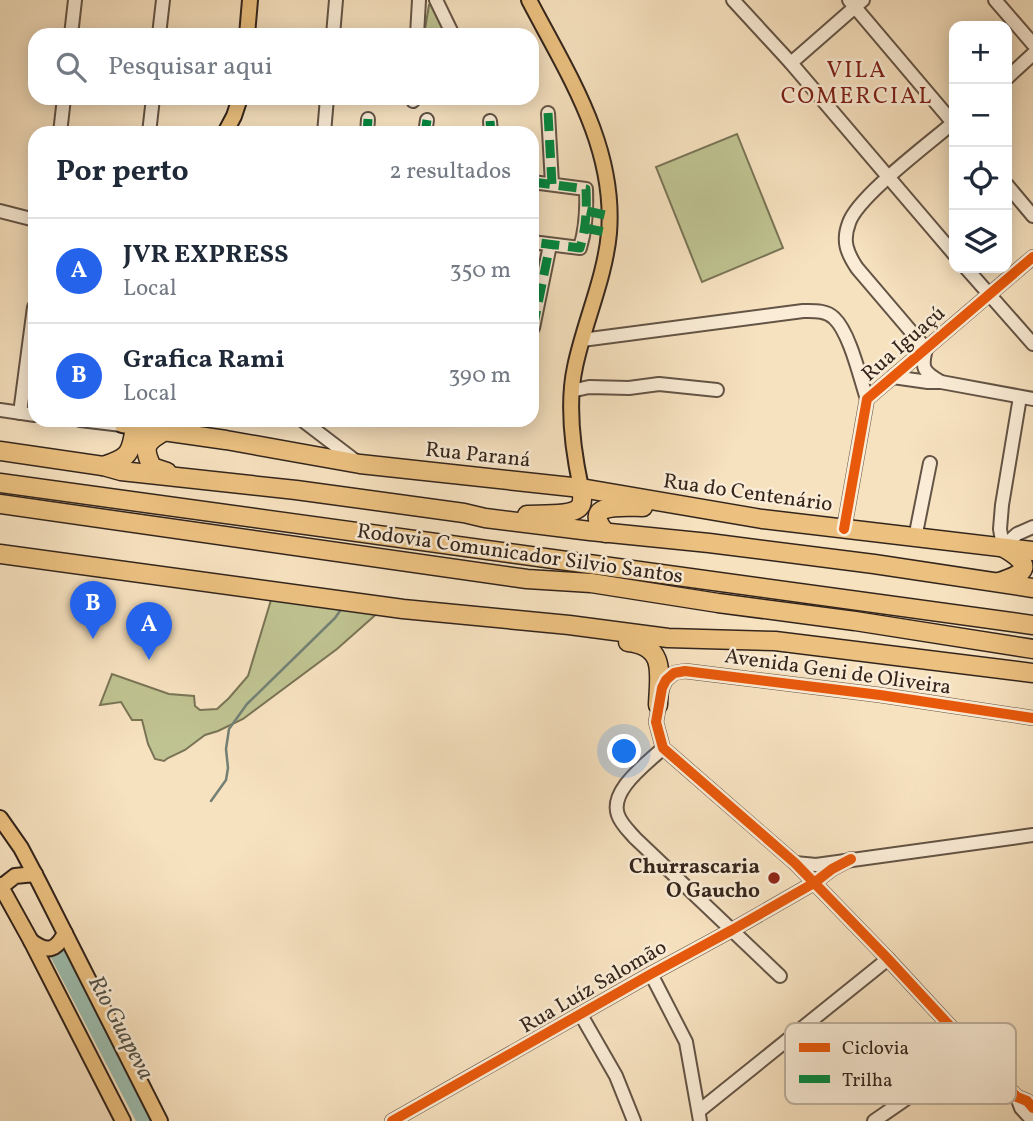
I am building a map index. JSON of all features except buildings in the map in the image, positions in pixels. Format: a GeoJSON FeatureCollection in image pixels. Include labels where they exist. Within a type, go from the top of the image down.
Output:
{"type":"FeatureCollection","features":[{"type":"Feature","properties":{"kind":"highway"},"geometry":{"type":"LineString","coordinates":[[127,427],[131,450],[137,463],[191,479]]}},
{"type":"Feature","properties":{"kind":"highway","name":"Rua Paraná"},"geometry":{"type":"LineString","coordinates":[[143,427],[360,464],[581,488]]}},
{"type":"Feature","properties":{"kind":"highway"},"geometry":{"type":"LineString","coordinates":[[152,467],[146,445],[150,439],[164,431]]}},
{"type":"Feature","properties":{"kind":"highway"},"geometry":{"type":"LineString","coordinates":[[103,466],[124,459],[131,450]]}},
{"type":"Feature","properties":{"kind":"highway"},"geometry":{"type":"LineString","coordinates":[[0,451],[121,471],[296,490],[485,518],[709,543],[1033,588]]}},
{"type":"Feature","properties":{"kind":"highway","name":"Rodovia Comunicador Silvio Santos"},"geometry":{"type":"LineString","coordinates":[[0,483],[1033,625]]}},
{"type":"Feature","properties":{"kind":"highway","name":"Rua do Centenário"},"geometry":{"type":"LineString","coordinates":[[581,488],[706,510],[1033,551]]}},
{"type":"Feature","properties":{"kind":"highway"},"geometry":{"type":"LineString","coordinates":[[464,513],[523,515],[575,511],[582,501],[581,488]]}},
{"type":"Feature","properties":{"kind":"highway","name":"Rodovia Comunicador Silvio Santos"},"geometry":{"type":"LineString","coordinates":[[0,504],[527,579],[592,583],[1033,649]]}},
{"type":"Feature","properties":{"kind":"highway"},"geometry":{"type":"LineString","coordinates":[[606,533],[597,522],[598,513],[602,510],[631,507],[706,510]]}},
{"type":"Feature","properties":{"kind":"highway"},"geometry":{"type":"LineString","coordinates":[[999,582],[1018,576],[1023,571],[1021,559],[1003,547]]}},
{"type":"Feature","properties":{"kind":"highway"},"geometry":{"type":"LineString","coordinates":[[0,554],[403,609],[569,625],[668,638],[775,641],[1033,673]]}},
{"type":"Feature","properties":{"kind":"highway"},"geometry":{"type":"LineString","coordinates":[[569,625],[585,636],[639,643],[650,648],[656,657],[660,673],[658,705]]}},
{"type":"Feature","properties":{"kind":"main road"},"geometry":{"type":"LineString","coordinates":[[248,28],[250,0]]}},
{"type":"Feature","properties":{"kind":"main road"},"geometry":{"type":"LineString","coordinates":[[529,0],[583,104],[596,135],[607,182],[609,233],[571,391],[575,453],[581,488]]}},
{"type":"Feature","properties":{"kind":"main road"},"geometry":{"type":"LineString","coordinates":[[229,126],[238,105]]}},
{"type":"Feature","properties":{"kind":"main road"},"geometry":{"type":"LineString","coordinates":[[0,818],[36,874],[160,1121]]}},
{"type":"Feature","properties":{"kind":"main road"},"geometry":{"type":"LineString","coordinates":[[36,874],[15,876],[1,886],[123,1121]]}},
{"type":"Feature","properties":{"kind":"main road"},"geometry":{"type":"LineString","coordinates":[[31,941],[48,949],[58,944],[65,933]]}},
{"type":"Feature","properties":{"kind":"street"},"geometry":{"type":"LineString","coordinates":[[72,28],[75,0]]}},
{"type":"Feature","properties":{"kind":"street"},"geometry":{"type":"LineString","coordinates":[[160,28],[163,0]]}},
{"type":"Feature","properties":{"kind":"street"},"geometry":{"type":"LineString","coordinates":[[334,28],[336,0]]}},
{"type":"Feature","properties":{"kind":"street"},"geometry":{"type":"LineString","coordinates":[[417,28],[419,0]]}},
{"type":"Feature","properties":{"kind":"street"},"geometry":{"type":"LineString","coordinates":[[436,0],[450,28]]}},
{"type":"Feature","properties":{"kind":"street"},"geometry":{"type":"LineString","coordinates":[[733,0],[791,63],[949,248]]}},
{"type":"Feature","properties":{"kind":"street"},"geometry":{"type":"LineString","coordinates":[[995,0],[1033,44]]}},
{"type":"Feature","properties":{"kind":"street"},"geometry":{"type":"LineString","coordinates":[[791,63],[856,2],[949,117]]}},
{"type":"Feature","properties":{"kind":"street"},"geometry":{"type":"LineString","coordinates":[[1012,73],[1033,54]]}},
{"type":"Feature","properties":{"kind":"street"},"geometry":{"type":"LineString","coordinates":[[61,126],[63,105]]}},
{"type":"Feature","properties":{"kind":"street"},"geometry":{"type":"LineString","coordinates":[[150,126],[152,105]]}},
{"type":"Feature","properties":{"kind":"street"},"geometry":{"type":"LineString","coordinates":[[325,126],[326,105]]}},
{"type":"Feature","properties":{"kind":"street"},"geometry":{"type":"LineString","coordinates":[[548,113],[552,184]]}},
{"type":"Feature","properties":{"kind":"street"},"geometry":{"type":"LineString","coordinates":[[368,119],[368,126]]}},
{"type":"Feature","properties":{"kind":"street"},"geometry":{"type":"LineString","coordinates":[[941,382],[925,371],[923,360],[926,348],[857,268],[848,254],[845,241],[849,222],[855,211],[888,178],[949,127]]}},
{"type":"Feature","properties":{"kind":"street"},"geometry":{"type":"LineString","coordinates":[[539,183],[586,189],[587,211],[580,248],[539,243]]}},
{"type":"Feature","properties":{"kind":"street"},"geometry":{"type":"LineString","coordinates":[[1012,191],[1033,216]]}},
{"type":"Feature","properties":{"kind":"street"},"geometry":{"type":"LineString","coordinates":[[0,211],[28,218]]}},
{"type":"Feature","properties":{"kind":"street"},"geometry":{"type":"LineString","coordinates":[[587,211],[609,216]]}},
{"type":"Feature","properties":{"kind":"street"},"geometry":{"type":"LineString","coordinates":[[585,228],[609,233]]}},
{"type":"Feature","properties":{"kind":"street"},"geometry":{"type":"LineString","coordinates":[[539,298],[550,245]]}},
{"type":"Feature","properties":{"kind":"street","name":"Rua Iguaçú"},"geometry":{"type":"LineString","coordinates":[[844,529],[867,399],[1033,257]]}},
{"type":"Feature","properties":{"kind":"street"},"geometry":{"type":"LineString","coordinates":[[971,273],[1033,344]]}},
{"type":"Feature","properties":{"kind":"street"},"geometry":{"type":"LineString","coordinates":[[582,340],[803,311],[821,311],[833,316],[843,329],[867,399]]}},
{"type":"Feature","properties":{"kind":"street"},"geometry":{"type":"LineString","coordinates":[[20,413],[28,352]]}},
{"type":"Feature","properties":{"kind":"street"},"geometry":{"type":"LineString","coordinates":[[894,377],[941,382],[1026,398],[1002,505],[1000,529],[1003,547]]}},
{"type":"Feature","properties":{"kind":"street"},"geometry":{"type":"LineString","coordinates":[[571,391],[589,387],[629,388],[659,384],[717,390]]}},
{"type":"Feature","properties":{"kind":"street"},"geometry":{"type":"LineString","coordinates":[[0,410],[28,414]]}},
{"type":"Feature","properties":{"kind":"street"},"geometry":{"type":"LineString","coordinates":[[311,427],[360,464]]}},
{"type":"Feature","properties":{"kind":"street"},"geometry":{"type":"LineString","coordinates":[[915,538],[930,463]]}},
{"type":"Feature","properties":{"kind":"street"},"geometry":{"type":"LineString","coordinates":[[1003,547],[1017,534],[1033,527]]}},
{"type":"Feature","properties":{"kind":"street","name":"Avenida Geni de Oliveira"},"geometry":{"type":"LineString","coordinates":[[658,705],[666,680],[674,673],[685,671],[880,695],[1033,718]]}},
{"type":"Feature","properties":{"kind":"street"},"geometry":{"type":"LineString","coordinates":[[658,705],[656,722],[663,748],[794,863],[947,1023]]}},
{"type":"Feature","properties":{"kind":"street"},"geometry":{"type":"LineString","coordinates":[[663,748],[618,795],[616,804],[621,821],[635,838],[780,976]]}},
{"type":"Feature","properties":{"kind":"street"},"geometry":{"type":"LineString","coordinates":[[794,863],[816,865],[1033,835]]}},
{"type":"Feature","properties":{"kind":"street","name":"Rua Luíz Salomão"},"geometry":{"type":"LineString","coordinates":[[392,1121],[732,930],[851,859]]}},
{"type":"Feature","properties":{"kind":"street"},"geometry":{"type":"LineString","coordinates":[[811,1023],[888,959]]}},
{"type":"Feature","properties":{"kind":"street"},"geometry":{"type":"LineString","coordinates":[[651,974],[686,1042],[699,1116],[785,1045]]}},
{"type":"Feature","properties":{"kind":"street"},"geometry":{"type":"LineString","coordinates":[[581,1015],[616,1076],[634,1121]]}},
{"type":"Feature","properties":{"kind":"street"},"geometry":{"type":"LineString","coordinates":[[1017,1097],[1027,1101],[1033,1108]]}},
{"type":"Feature","properties":{"kind":"street"},"geometry":{"type":"LineString","coordinates":[[1017,1097],[1021,1108],[1033,1121]]}},
{"type":"Feature","properties":{"kind":"street"},"geometry":{"type":"LineString","coordinates":[[874,1121],[899,1104]]}},
{"type":"Feature","properties":{"kind":"green space"},"geometry":{"type":"Polygon","coordinates":[[[429,5],[432,5],[445,28],[425,28],[429,5]]]}},
{"type":"Feature","properties":{"kind":"green space"},"geometry":{"type":"Polygon","coordinates":[[[737,134],[783,248],[702,282],[656,167],[737,134]]]}},
{"type":"Feature","properties":{"kind":"green space"},"geometry":{"type":"Polygon","coordinates":[[[271,600],[381,610],[337,649],[243,719],[205,735],[164,761],[155,759],[142,720],[132,720],[121,702],[100,705],[112,674],[169,694],[194,696],[195,706],[200,710],[217,709],[248,676],[271,600]]]}},
{"type":"Feature","properties":{"kind":"waterway"},"geometry":{"type":"LineString","coordinates":[[211,801],[226,780],[229,729],[247,704],[342,608]]}},
{"type":"Feature","properties":{"kind":"waterway","name":"Rio Guapeva"},"geometry":{"type":"LineString","coordinates":[[58,954],[145,1121]]}},
{"type":"Feature","properties":{"kind":"waterway"},"geometry":{"type":"LineString","coordinates":[[70,975],[76,968]]}},
{"type":"Feature","properties":{"kind":"marked path"},"geometry":{"type":"LineString","coordinates":[[548,113],[552,184]]}},
{"type":"Feature","properties":{"kind":"marked path"},"geometry":{"type":"LineString","coordinates":[[368,119],[368,126]]}},
{"type":"Feature","properties":{"kind":"marked path"},"geometry":{"type":"LineString","coordinates":[[426,126],[427,120]]}},
{"type":"Feature","properties":{"kind":"marked path"},"geometry":{"type":"LineString","coordinates":[[490,121],[490,126]]}},
{"type":"Feature","properties":{"kind":"marked path"},"geometry":{"type":"LineString","coordinates":[[539,183],[586,189],[585,226],[580,248],[539,243]]}},
{"type":"Feature","properties":{"kind":"marked path"},"geometry":{"type":"LineString","coordinates":[[587,211],[609,216]]}},
{"type":"Feature","properties":{"kind":"marked path"},"geometry":{"type":"LineString","coordinates":[[585,228],[609,233]]}},
{"type":"Feature","properties":{"kind":"marked path"},"geometry":{"type":"LineString","coordinates":[[539,299],[550,245]]}},
{"type":"Feature","properties":{"kind":"cycle path"},"geometry":{"type":"LineString","coordinates":[[844,529],[867,399],[1033,257]]}},
{"type":"Feature","properties":{"kind":"cycle path"},"geometry":{"type":"LineString","coordinates":[[947,1023],[795,863],[663,748],[656,722],[662,688],[674,673],[685,671],[880,695],[1033,718]]}},
{"type":"Feature","properties":{"kind":"cycle path"},"geometry":{"type":"LineString","coordinates":[[392,1121],[732,930],[851,859]]}},
{"type":"Feature","properties":{"kind":"cycle path"},"geometry":{"type":"LineString","coordinates":[[1016,1096],[1027,1101],[1033,1108]]}},
{"type":"Feature","properties":{"kind":"place","name":"Grafica Rami"},"geometry":{"type":"Point","coordinates":[93,639]}},
{"type":"Feature","properties":{"kind":"place","name":"JVR EXPRESS"},"geometry":{"type":"Point","coordinates":[149,660]}},
{"type":"Feature","properties":{"kind":"place","name":"Churrascaria O Gaucho"},"geometry":{"type":"Point","coordinates":[774,878]}},
{"type":"Feature","properties":{"kind":"district","name":"VILA COMERCIAL"},"geometry":{"type":"Point","coordinates":[857,82]}}]}
